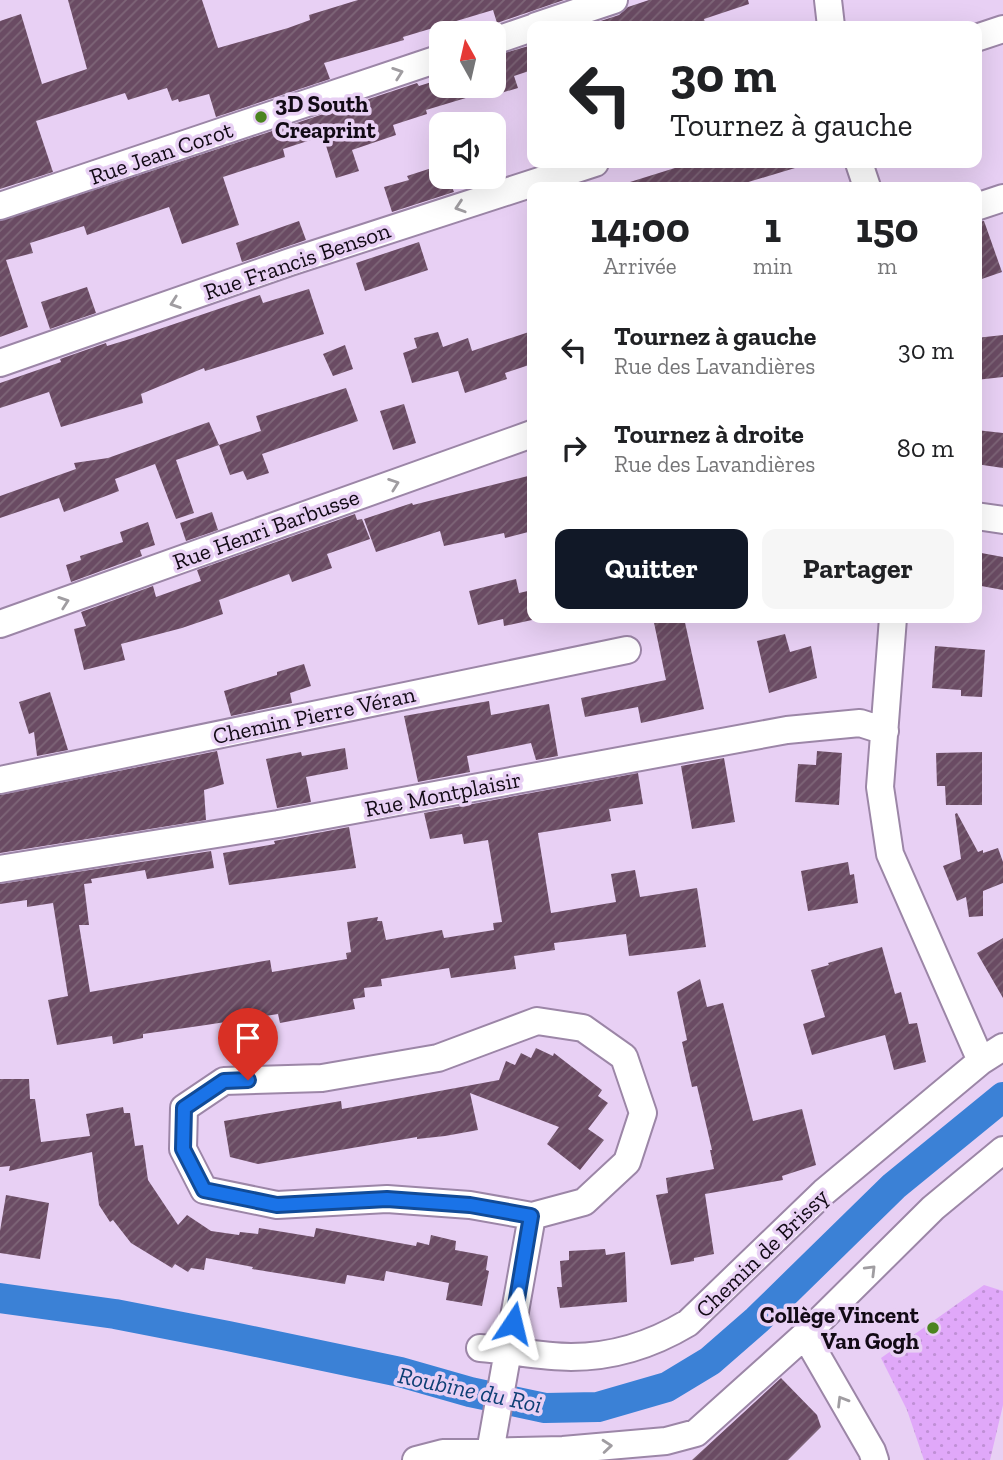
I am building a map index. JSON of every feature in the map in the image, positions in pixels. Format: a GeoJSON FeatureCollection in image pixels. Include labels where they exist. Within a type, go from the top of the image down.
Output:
{"type":"FeatureCollection","features":[{"type":"Feature","properties":{"kind":"street"},"geometry":{"type":"LineString","coordinates":[[552,21],[614,0]]}},
{"type":"Feature","properties":{"kind":"street"},"geometry":{"type":"LineString","coordinates":[[828,0],[830,21]]}},
{"type":"Feature","properties":{"kind":"street"},"geometry":{"type":"LineString","coordinates":[[506,37],[527,29]]}},
{"type":"Feature","properties":{"kind":"street"},"geometry":{"type":"LineString","coordinates":[[982,36],[1003,29]]}},
{"type":"Feature","properties":{"kind":"street","name":"Rue Jean Corot"},"geometry":{"type":"LineString","coordinates":[[0,206],[429,62]]}},
{"type":"Feature","properties":{"kind":"street","name":"Rue Francis Benson"},"geometry":{"type":"LineString","coordinates":[[536,182],[580,168]]}},
{"type":"Feature","properties":{"kind":"street","name":"Rue Francis Benson"},"geometry":{"type":"LineString","coordinates":[[0,363],[290,262],[527,185]]}},
{"type":"Feature","properties":{"kind":"street"},"geometry":{"type":"LineString","coordinates":[[982,205],[1003,198]]}},
{"type":"Feature","properties":{"kind":"street","name":"Rue Henri Barbusse"},"geometry":{"type":"LineString","coordinates":[[0,624],[527,436]]}},
{"type":"Feature","properties":{"kind":"street"},"geometry":{"type":"LineString","coordinates":[[982,517],[1003,520]]}},
{"type":"Feature","properties":{"kind":"street"},"geometry":{"type":"LineString","coordinates":[[893,623],[880,787],[890,853],[992,1054]]}},
{"type":"Feature","properties":{"kind":"street","name":"Chemin Pierre Véran"},"geometry":{"type":"LineString","coordinates":[[0,780],[627,650]]}},
{"type":"Feature","properties":{"kind":"street","name":"Rue Montplaisir"},"geometry":{"type":"LineString","coordinates":[[0,869],[278,824],[786,730],[860,723],[884,731]]}},
{"type":"Feature","properties":{"kind":"street"},"geometry":{"type":"LineString","coordinates":[[537,1021],[583,1028],[624,1057],[643,1113],[627,1162],[584,1202],[531,1216],[470,1205],[387,1199],[277,1205],[204,1190],[183,1149],[184,1108],[224,1081],[322,1078],[438,1058],[537,1021]]}},
{"type":"Feature","properties":{"kind":"street","name":"Chemin de Brissy"},"geometry":{"type":"LineString","coordinates":[[480,1348],[508,1357],[570,1357],[603,1355],[663,1338],[688,1323],[824,1192],[992,1054]]}},
{"type":"Feature","properties":{"kind":"street"},"geometry":{"type":"LineString","coordinates":[[416,1460],[492,1440],[563,1450],[666,1441],[696,1433],[805,1335],[933,1208],[1003,1150]]}},
{"type":"Feature","properties":{"kind":"street"},"geometry":{"type":"LineString","coordinates":[[492,1440],[531,1216]]}},
{"type":"Feature","properties":{"kind":"street"},"geometry":{"type":"LineString","coordinates":[[805,1335],[873,1451],[875,1460]]}},
{"type":"Feature","properties":{"kind":"shaded area"},"geometry":{"type":"Polygon","coordinates":[[[984,1285],[1003,1291],[1003,1405],[990,1460],[924,1460],[907,1410],[881,1358],[984,1285]]]}},
{"type":"Feature","properties":{"kind":"building"},"geometry":{"type":"Polygon","coordinates":[[[68,0],[202,0],[218,48],[288,28],[310,20],[309,15],[358,0],[564,0],[503,21],[496,21],[493,10],[456,21],[429,21],[429,29],[403,37],[404,40],[324,63],[330,79],[216,117],[209,94],[179,102],[178,99],[172,101],[167,88],[128,100],[125,93],[36,121],[53,172],[0,189],[0,21],[21,14],[42,84],[87,69],[68,0]]]}},
{"type":"Feature","properties":{"kind":"building"},"geometry":{"type":"Polygon","coordinates":[[[649,0],[748,0],[749,4],[705,21],[600,21],[619,15],[628,7],[649,0]]]}},
{"type":"Feature","properties":{"kind":"building"},"geometry":{"type":"Polygon","coordinates":[[[527,46],[527,72],[514,76],[518,88],[506,92],[506,53],[527,46]]]}},
{"type":"Feature","properties":{"kind":"building"},"geometry":{"type":"Polygon","coordinates":[[[417,83],[419,86],[429,83],[429,98],[466,98],[426,110],[427,114],[393,125],[396,135],[352,150],[359,171],[336,178],[323,136],[283,149],[285,157],[223,177],[239,225],[182,244],[169,207],[87,235],[84,226],[30,243],[33,253],[6,260],[28,327],[0,337],[0,221],[417,83]]]}},
{"type":"Feature","properties":{"kind":"building"},"geometry":{"type":"Polygon","coordinates":[[[675,168],[795,168],[749,182],[630,182],[675,168]]]}},
{"type":"Feature","properties":{"kind":"building"},"geometry":{"type":"Polygon","coordinates":[[[429,169],[429,189],[453,189],[454,192],[392,212],[384,187],[409,180],[407,176],[429,169]]]}},
{"type":"Feature","properties":{"kind":"building"},"geometry":{"type":"Polygon","coordinates":[[[299,221],[306,240],[242,262],[236,243],[299,221]]]}},
{"type":"Feature","properties":{"kind":"building"},"geometry":{"type":"Polygon","coordinates":[[[982,221],[1002,272],[982,279],[982,221]]]}},
{"type":"Feature","properties":{"kind":"building"},"geometry":{"type":"Polygon","coordinates":[[[419,242],[428,270],[365,291],[356,263],[419,242]]]}},
{"type":"Feature","properties":{"kind":"building"},"geometry":{"type":"Polygon","coordinates":[[[87,287],[96,313],[50,329],[41,302],[87,287]]]}},
{"type":"Feature","properties":{"kind":"building"},"geometry":{"type":"Polygon","coordinates":[[[309,289],[324,334],[205,371],[204,368],[141,394],[143,403],[61,427],[49,392],[0,408],[0,383],[61,362],[60,359],[106,343],[107,346],[130,339],[260,295],[263,303],[309,289]]]}},
{"type":"Feature","properties":{"kind":"building"},"geometry":{"type":"Polygon","coordinates":[[[438,332],[443,347],[468,338],[472,351],[527,333],[527,366],[505,373],[507,379],[465,393],[458,371],[412,383],[403,353],[417,348],[414,338],[438,332]]]}},
{"type":"Feature","properties":{"kind":"building"},"geometry":{"type":"Polygon","coordinates":[[[1003,335],[1003,377],[982,379],[982,337],[1003,335]]]}},
{"type":"Feature","properties":{"kind":"building"},"geometry":{"type":"Polygon","coordinates":[[[345,345],[353,369],[333,376],[323,354],[345,345]]]}},
{"type":"Feature","properties":{"kind":"building"},"geometry":{"type":"Polygon","coordinates":[[[346,388],[358,421],[262,454],[269,473],[247,480],[243,471],[230,475],[219,445],[261,431],[256,416],[346,388]]]}},
{"type":"Feature","properties":{"kind":"building"},"geometry":{"type":"Polygon","coordinates":[[[404,404],[416,443],[393,450],[380,411],[404,404]]]}},
{"type":"Feature","properties":{"kind":"building"},"geometry":{"type":"Polygon","coordinates":[[[209,422],[219,445],[176,460],[194,513],[176,519],[155,464],[115,479],[119,491],[64,512],[59,498],[0,518],[0,496],[76,469],[74,463],[108,458],[209,422]]]}},
{"type":"Feature","properties":{"kind":"building"},"geometry":{"type":"Polygon","coordinates":[[[982,431],[1003,433],[1003,468],[982,465],[982,431]]]}},
{"type":"Feature","properties":{"kind":"building"},"geometry":{"type":"Polygon","coordinates":[[[527,476],[527,532],[505,538],[504,533],[444,546],[440,531],[376,552],[364,519],[412,503],[413,505],[527,476]]]}},
{"type":"Feature","properties":{"kind":"building"},"geometry":{"type":"Polygon","coordinates":[[[212,512],[218,530],[186,541],[180,523],[212,512]]]}},
{"type":"Feature","properties":{"kind":"building"},"geometry":{"type":"Polygon","coordinates":[[[355,514],[357,520],[362,519],[370,539],[327,554],[332,568],[292,582],[289,574],[219,600],[223,614],[121,644],[125,660],[84,670],[74,629],[86,626],[81,612],[153,586],[156,597],[201,581],[197,570],[355,514]]]}},
{"type":"Feature","properties":{"kind":"building"},"geometry":{"type":"Polygon","coordinates":[[[148,522],[155,545],[140,550],[142,556],[71,582],[66,565],[81,560],[80,556],[123,542],[120,532],[148,522]]]}},
{"type":"Feature","properties":{"kind":"building"},"geometry":{"type":"Polygon","coordinates":[[[982,553],[1003,557],[1003,590],[982,586],[982,553]]]}},
{"type":"Feature","properties":{"kind":"building"},"geometry":{"type":"Polygon","coordinates":[[[516,579],[519,593],[527,591],[527,621],[504,626],[503,619],[478,625],[469,591],[516,579]]]}},
{"type":"Feature","properties":{"kind":"building"},"geometry":{"type":"Polygon","coordinates":[[[654,623],[685,623],[704,709],[641,723],[638,707],[585,717],[581,698],[666,680],[654,623]]]}},
{"type":"Feature","properties":{"kind":"building"},"geometry":{"type":"Polygon","coordinates":[[[785,634],[790,652],[811,646],[817,678],[769,693],[757,641],[785,634]]]}},
{"type":"Feature","properties":{"kind":"building"},"geometry":{"type":"Polygon","coordinates":[[[935,646],[985,650],[982,697],[961,696],[961,690],[932,688],[935,646]]]}},
{"type":"Feature","properties":{"kind":"building"},"geometry":{"type":"Polygon","coordinates":[[[304,664],[311,686],[290,693],[292,703],[231,716],[224,691],[304,664]]]}},
{"type":"Feature","properties":{"kind":"building"},"geometry":{"type":"Polygon","coordinates":[[[50,692],[68,750],[37,756],[34,732],[29,734],[19,702],[50,692]]]}},
{"type":"Feature","properties":{"kind":"building"},"geometry":{"type":"Polygon","coordinates":[[[489,701],[491,715],[549,704],[558,756],[536,760],[531,743],[467,756],[470,772],[418,782],[404,716],[489,701]]]}},
{"type":"Feature","properties":{"kind":"building"},"geometry":{"type":"Polygon","coordinates":[[[345,748],[348,769],[306,777],[311,802],[277,808],[266,759],[301,752],[302,756],[345,748]]]}},
{"type":"Feature","properties":{"kind":"building"},"geometry":{"type":"Polygon","coordinates":[[[217,751],[224,784],[204,790],[206,820],[0,853],[0,795],[217,751]]]}},
{"type":"Feature","properties":{"kind":"building"},"geometry":{"type":"Polygon","coordinates":[[[817,751],[842,753],[839,805],[795,802],[798,764],[816,765],[817,751]]]}},
{"type":"Feature","properties":{"kind":"building"},"geometry":{"type":"Polygon","coordinates":[[[982,752],[982,805],[946,805],[945,786],[937,786],[936,753],[982,752]]]}},
{"type":"Feature","properties":{"kind":"building"},"geometry":{"type":"Polygon","coordinates":[[[724,758],[735,822],[692,829],[681,766],[724,758]]]}},
{"type":"Feature","properties":{"kind":"building"},"geometry":{"type":"Polygon","coordinates":[[[638,773],[643,804],[609,809],[611,821],[538,833],[551,913],[616,902],[611,874],[635,870],[640,897],[697,888],[706,947],[629,956],[626,934],[554,943],[555,950],[514,956],[516,969],[451,978],[449,968],[381,979],[382,986],[364,988],[365,997],[353,999],[355,1009],[280,1023],[278,1014],[143,1034],[143,1038],[113,1044],[112,1036],[57,1045],[48,1000],[68,996],[53,903],[27,907],[27,900],[0,904],[0,884],[211,851],[214,868],[147,879],[145,870],[91,879],[92,883],[84,884],[89,925],[79,925],[90,992],[270,960],[272,972],[347,959],[346,953],[351,952],[347,922],[378,917],[377,921],[382,921],[386,940],[442,930],[444,938],[494,930],[493,923],[502,922],[488,840],[464,844],[462,834],[430,839],[424,813],[638,773]]]}},
{"type":"Feature","properties":{"kind":"building"},"geometry":{"type":"Polygon","coordinates":[[[957,813],[978,852],[998,848],[1003,862],[1003,883],[983,891],[983,916],[969,917],[966,897],[957,901],[943,866],[961,859],[957,813]]]}},
{"type":"Feature","properties":{"kind":"building"},"geometry":{"type":"Polygon","coordinates":[[[349,827],[356,868],[229,885],[223,853],[349,827]]]}},
{"type":"Feature","properties":{"kind":"building"},"geometry":{"type":"Polygon","coordinates":[[[848,862],[850,875],[854,874],[858,903],[808,911],[801,871],[848,862]]]}},
{"type":"Feature","properties":{"kind":"building"},"geometry":{"type":"Polygon","coordinates":[[[1003,938],[1003,998],[977,953],[1003,938]]]}},
{"type":"Feature","properties":{"kind":"building"},"geometry":{"type":"Polygon","coordinates":[[[882,947],[895,994],[901,992],[909,1024],[917,1023],[926,1062],[894,1070],[885,1035],[812,1055],[803,1024],[825,1017],[811,970],[882,947]]]}},
{"type":"Feature","properties":{"kind":"building"},"geometry":{"type":"Polygon","coordinates":[[[700,979],[707,1007],[723,1003],[753,1121],[802,1109],[816,1165],[782,1176],[783,1180],[705,1194],[714,1254],[671,1265],[656,1195],[668,1193],[666,1178],[714,1169],[697,1086],[692,1087],[682,1042],[687,1040],[677,992],[700,979]]]}},
{"type":"Feature","properties":{"kind":"building"},"geometry":{"type":"Polygon","coordinates":[[[536,1048],[553,1056],[554,1053],[602,1090],[598,1096],[608,1103],[588,1129],[604,1140],[580,1170],[547,1144],[559,1127],[470,1093],[478,1130],[445,1136],[417,1137],[258,1164],[230,1157],[224,1121],[341,1101],[342,1109],[499,1080],[506,1061],[515,1065],[521,1053],[531,1058],[536,1048]]]}},
{"type":"Feature","properties":{"kind":"building"},"geometry":{"type":"Polygon","coordinates":[[[0,1079],[29,1079],[30,1099],[35,1099],[41,1142],[90,1136],[86,1114],[123,1107],[124,1113],[130,1113],[135,1146],[143,1145],[148,1180],[178,1225],[187,1215],[211,1231],[239,1235],[240,1232],[258,1234],[259,1228],[314,1237],[316,1228],[416,1246],[417,1242],[429,1245],[431,1235],[456,1241],[455,1250],[488,1256],[486,1270],[489,1271],[482,1306],[446,1300],[449,1283],[386,1271],[384,1281],[347,1275],[345,1284],[252,1269],[253,1267],[206,1258],[204,1270],[191,1268],[188,1272],[175,1264],[172,1268],[131,1243],[113,1220],[110,1222],[99,1205],[92,1152],[9,1171],[10,1166],[0,1167],[0,1079]]]}},
{"type":"Feature","properties":{"kind":"building"},"geometry":{"type":"Polygon","coordinates":[[[6,1195],[49,1203],[40,1259],[0,1253],[0,1231],[6,1195]]]}},
{"type":"Feature","properties":{"kind":"building"},"geometry":{"type":"Polygon","coordinates":[[[605,1249],[606,1255],[625,1252],[627,1302],[560,1308],[557,1287],[562,1287],[560,1261],[569,1260],[569,1251],[605,1249]]]}},
{"type":"Feature","properties":{"kind":"building"},"geometry":{"type":"Polygon","coordinates":[[[781,1378],[817,1415],[821,1427],[788,1460],[692,1460],[781,1378]]]}},
{"type":"Feature","properties":{"kind":"waterway","name":"Roubine du Roi"},"geometry":{"type":"LineString","coordinates":[[0,1298],[115,1314],[228,1336],[400,1372],[470,1392],[545,1408],[598,1407],[667,1387],[710,1361],[757,1320],[894,1186],[1003,1097]]}},
{"type":"Feature","properties":{"kind":"place","name":"3D South Creaprint"},"geometry":{"type":"Point","coordinates":[261,117]}},
{"type":"Feature","properties":{"kind":"place","name":"Collège Vincent Van Gogh"},"geometry":{"type":"Point","coordinates":[933,1328]}},
{"type":"Feature","properties":{"kind":"route"},"geometry":{"type":"LineString","coordinates":[[248,1080],[224,1081],[184,1108],[183,1149],[204,1190],[277,1205],[387,1199],[470,1205],[531,1216],[513,1323]]}}]}
